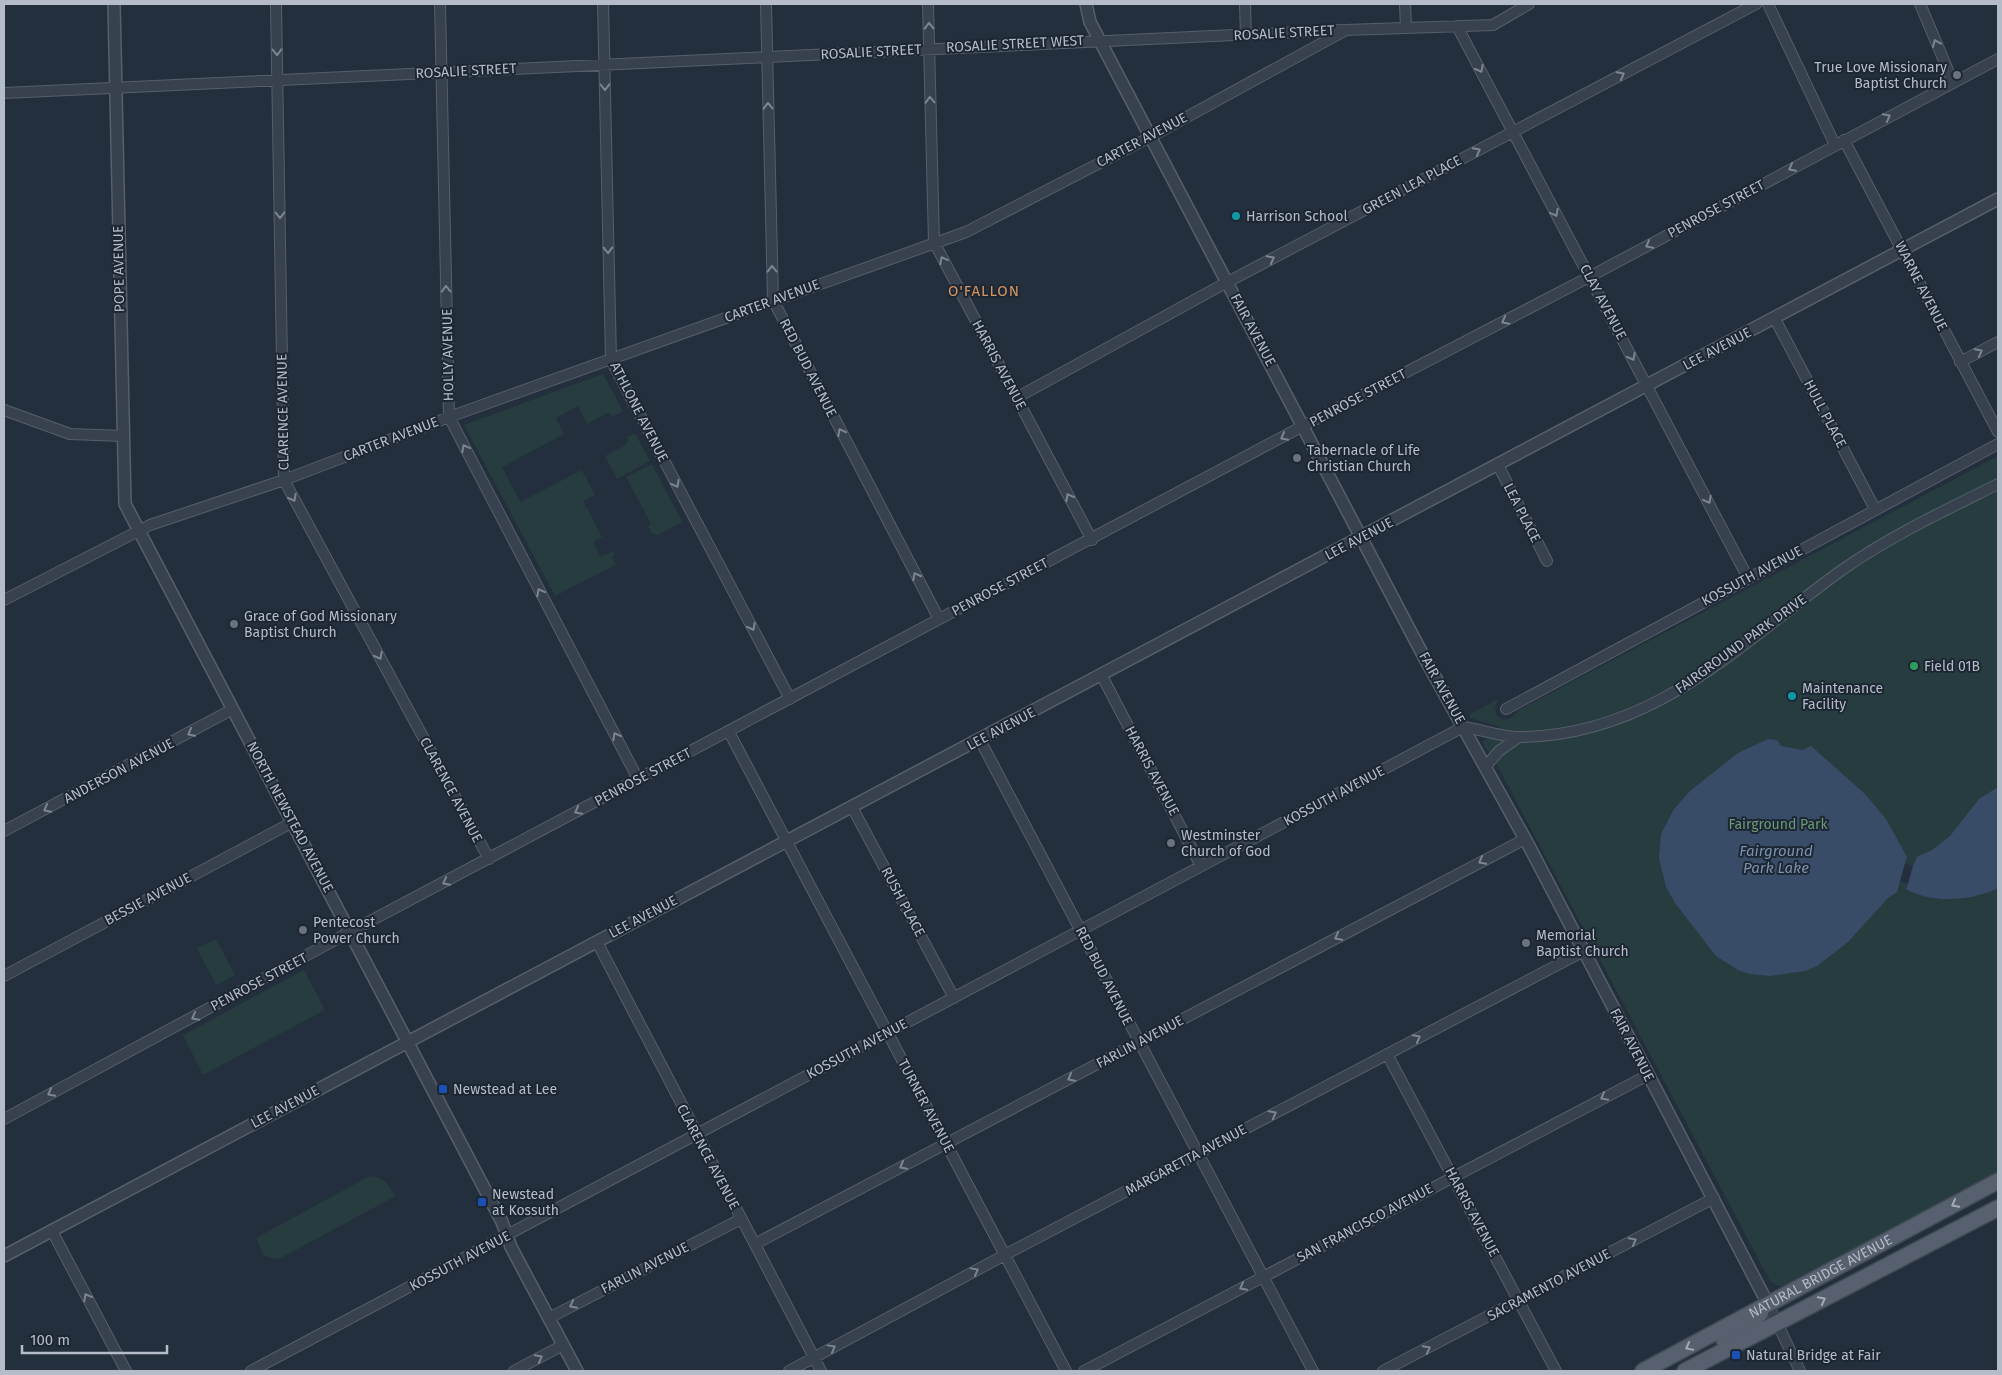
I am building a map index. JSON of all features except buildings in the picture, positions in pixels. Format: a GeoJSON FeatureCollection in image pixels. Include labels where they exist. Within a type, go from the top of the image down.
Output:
{"type":"FeatureCollection","features":[{"type":"Feature","properties":{"kind":"main road","name":"NATURAL BRIDGE AVENUE"},"geometry":{"type":"LineString","coordinates":[[1643,1371],[1998,1181]]}},
{"type":"Feature","properties":{"kind":"main road","name":"NATURAL BRIDGE AVENUE"},"geometry":{"type":"LineString","coordinates":[[1685,1371],[1998,1208]]}},
{"type":"Feature","properties":{"kind":"main road"},"geometry":{"type":"LineString","coordinates":[[1777,1324],[1793,1302],[1845,1271],[1873,1247]]}},
{"type":"Feature","properties":{"kind":"main road"},"geometry":{"type":"LineString","coordinates":[[1677,1371],[1694,1357],[1749,1326],[1768,1304]]}},
{"type":"Feature","properties":{"kind":"street","name":"POPE AVENUE"},"geometry":{"type":"LineString","coordinates":[[114,4],[124,498],[138,530]]}},
{"type":"Feature","properties":{"kind":"street","name":"CLARENCE AVENUE"},"geometry":{"type":"LineString","coordinates":[[276,4],[284,480],[489,859]]}},
{"type":"Feature","properties":{"kind":"street","name":"HOLLY AVENUE"},"geometry":{"type":"LineString","coordinates":[[440,4],[449,417],[638,779]]}},
{"type":"Feature","properties":{"kind":"street","name":"ATHLONE AVENUE"},"geometry":{"type":"LineString","coordinates":[[603,4],[611,360],[790,699]]}},
{"type":"Feature","properties":{"kind":"street","name":"RED BUD AVENUE"},"geometry":{"type":"LineString","coordinates":[[766,4],[773,300],[939,619]]}},
{"type":"Feature","properties":{"kind":"street","name":"HARRIS AVENUE"},"geometry":{"type":"LineString","coordinates":[[928,4],[934,242],[1092,540]]}},
{"type":"Feature","properties":{"kind":"street","name":"FAIR AVENUE"},"geometry":{"type":"LineString","coordinates":[[1086,4],[1090,22],[1463,727],[1584,951],[1714,1198],[1800,1371]]}},
{"type":"Feature","properties":{"kind":"street"},"geometry":{"type":"LineString","coordinates":[[1246,4],[1246,35]]}},
{"type":"Feature","properties":{"kind":"street"},"geometry":{"type":"LineString","coordinates":[[1405,4],[1406,27]]}},
{"type":"Feature","properties":{"kind":"street","name":"CARTER AVENUE"},"geometry":{"type":"LineString","coordinates":[[4,600],[138,530],[284,480],[449,417],[980,225],[1152,136],[1346,30],[1493,25],[1529,4]]}},
{"type":"Feature","properties":{"kind":"street","name":"GREEN LEA PLACE"},"geometry":{"type":"LineString","coordinates":[[1016,398],[1228,282],[1756,4]]}},
{"type":"Feature","properties":{"kind":"street"},"geometry":{"type":"LineString","coordinates":[[1768,4],[1835,145]]}},
{"type":"Feature","properties":{"kind":"street"},"geometry":{"type":"LineString","coordinates":[[1920,4],[1953,82]]}},
{"type":"Feature","properties":{"kind":"street","name":"CLAY AVENUE"},"geometry":{"type":"LineString","coordinates":[[1457,26],[1748,578]]}},
{"type":"Feature","properties":{"kind":"street","name":"ROSALIE STREET"},"geometry":{"type":"LineString","coordinates":[[1101,40],[1346,30]]}},
{"type":"Feature","properties":{"kind":"street","name":"ROSALIE STREET WEST"},"geometry":{"type":"LineString","coordinates":[[929,48],[1101,40]]}},
{"type":"Feature","properties":{"kind":"street","name":"ROSALIE STREET"},"geometry":{"type":"LineString","coordinates":[[4,93],[929,48]]}},
{"type":"Feature","properties":{"kind":"street","name":"PENROSE STREET"},"geometry":{"type":"LineString","coordinates":[[4,1118],[638,779],[1589,277],[1998,58]]}},
{"type":"Feature","properties":{"kind":"street","name":"WARNE AVENUE"},"geometry":{"type":"LineString","coordinates":[[1844,140],[1998,432]]}},
{"type":"Feature","properties":{"kind":"street","name":"LEE AVENUE"},"geometry":{"type":"LineString","coordinates":[[4,1256],[1102,676],[1998,199]]}},
{"type":"Feature","properties":{"kind":"street","name":"HULL PLACE"},"geometry":{"type":"LineString","coordinates":[[1775,319],[1875,509]]}},
{"type":"Feature","properties":{"kind":"street"},"geometry":{"type":"LineString","coordinates":[[1960,362],[1998,342]]}},
{"type":"Feature","properties":{"kind":"street"},"geometry":{"type":"LineString","coordinates":[[4,410],[70,434],[122,436]]}},
{"type":"Feature","properties":{"kind":"street","name":"KOSSUTH AVENUE"},"geometry":{"type":"LineString","coordinates":[[1506,709],[1998,444]]}},
{"type":"Feature","properties":{"kind":"street","name":"LEA PLACE"},"geometry":{"type":"LineString","coordinates":[[1498,465],[1547,561]]}},
{"type":"Feature","properties":{"kind":"street","name":"FAIRGROUND PARK DRIVE"},"geometry":{"type":"LineString","coordinates":[[1463,727],[1519,737],[1581,729],[1618,719],[1655,704],[1696,680],[1845,568],[1950,508],[1998,484]]}},
{"type":"Feature","properties":{"kind":"street","name":"NORTH NEWSTEAD AVENUE"},"geometry":{"type":"LineString","coordinates":[[138,530],[409,1042],[577,1371]]}},
{"type":"Feature","properties":{"kind":"street","name":"HARRIS AVENUE"},"geometry":{"type":"LineString","coordinates":[[1102,676],[1202,866]]}},
{"type":"Feature","properties":{"kind":"street","name":"ANDERSON AVENUE"},"geometry":{"type":"LineString","coordinates":[[4,831],[233,709]]}},
{"type":"Feature","properties":{"kind":"street","name":"KOSSUTH AVENUE"},"geometry":{"type":"LineString","coordinates":[[251,1371],[1463,727]]}},
{"type":"Feature","properties":{"kind":"street"},"geometry":{"type":"LineString","coordinates":[[729,732],[787,841]]}},
{"type":"Feature","properties":{"kind":"street"},"geometry":{"type":"LineString","coordinates":[[1485,767],[1494,755],[1519,737]]}},
{"type":"Feature","properties":{"kind":"street","name":"RED BUD AVENUE"},"geometry":{"type":"LineString","coordinates":[[980,740],[1138,1043],[1313,1371]]}},
{"type":"Feature","properties":{"kind":"street","name":"RUSH PLACE"},"geometry":{"type":"LineString","coordinates":[[852,807],[954,998]]}},
{"type":"Feature","properties":{"kind":"street","name":"BESSIE AVENUE"},"geometry":{"type":"LineString","coordinates":[[4,976],[293,822]]}},
{"type":"Feature","properties":{"kind":"street","name":"FARLIN AVENUE"},"geometry":{"type":"LineString","coordinates":[[754,1244],[1525,839]]}},
{"type":"Feature","properties":{"kind":"street","name":"TURNER AVENUE"},"geometry":{"type":"LineString","coordinates":[[787,841],[1066,1371]]}},
{"type":"Feature","properties":{"kind":"street","name":"CLARENCE AVENUE"},"geometry":{"type":"LineString","coordinates":[[597,942],[696,1135],[821,1371]]}},
{"type":"Feature","properties":{"kind":"street","name":"MARGARETTA AVENUE"},"geometry":{"type":"LineString","coordinates":[[789,1371],[1005,1254],[1584,951]]}},
{"type":"Feature","properties":{"kind":"street","name":"HARRIS AVENUE"},"geometry":{"type":"LineString","coordinates":[[1387,1054],[1556,1371]]}},
{"type":"Feature","properties":{"kind":"street","name":"SAN FRANCISCO AVENUE"},"geometry":{"type":"LineString","coordinates":[[1084,1371],[1648,1075]]}},
{"type":"Feature","properties":{"kind":"street","name":"SACRAMENTO AVENUE"},"geometry":{"type":"LineString","coordinates":[[1384,1371],[1714,1198]]}},
{"type":"Feature","properties":{"kind":"street","name":"FARLIN AVENUE"},"geometry":{"type":"LineString","coordinates":[[549,1318],[741,1219]]}},
{"type":"Feature","properties":{"kind":"street"},"geometry":{"type":"LineString","coordinates":[[52,1231],[126,1371]]}},
{"type":"Feature","properties":{"kind":"street"},"geometry":{"type":"LineString","coordinates":[[514,1371],[563,1345]]}},
{"type":"Feature","properties":{"kind":"green space"},"geometry":{"type":"Polygon","coordinates":[[[603,374],[623,411],[612,417],[609,412],[587,424],[578,406],[556,418],[564,434],[502,467],[520,502],[582,470],[595,495],[583,501],[602,537],[593,542],[601,557],[613,551],[615,554],[612,557],[616,565],[555,596],[464,425],[603,374]]]}},
{"type":"Feature","properties":{"kind":"green space"},"geometry":{"type":"Polygon","coordinates":[[[635,433],[650,461],[617,479],[605,456],[626,445],[629,441],[627,437],[635,433]]]}},
{"type":"Feature","properties":{"kind":"green space","name":"Fairground Park"},"geometry":{"type":"Polygon","coordinates":[[[1998,456],[1998,1173],[1784,1286],[1777,1286],[1770,1281],[1497,765],[1482,742],[1500,727],[1470,718],[1470,714],[1498,699],[1495,708],[1497,716],[1509,719],[1519,710],[1998,456]]]}},
{"type":"Feature","properties":{"kind":"green space"},"geometry":{"type":"Polygon","coordinates":[[[652,464],[682,522],[658,535],[651,533],[648,526],[651,524],[626,477],[652,464]]]}},
{"type":"Feature","properties":{"kind":"green space"},"geometry":{"type":"Polygon","coordinates":[[[216,939],[235,975],[216,985],[197,948],[216,939]]]}},
{"type":"Feature","properties":{"kind":"green space"},"geometry":{"type":"Polygon","coordinates":[[[304,970],[325,1010],[203,1075],[183,1035],[304,970]]]}},
{"type":"Feature","properties":{"kind":"green space"},"geometry":{"type":"Polygon","coordinates":[[[375,1176],[386,1182],[395,1196],[279,1259],[264,1256],[256,1238],[368,1177],[375,1176]]]}},
{"type":"Feature","properties":{"kind":"water","name":"Fairground Park Lake"},"geometry":{"type":"Polygon","coordinates":[[[1768,739],[1777,740],[1781,746],[1802,750],[1811,746],[1865,794],[1886,819],[1907,857],[1905,863],[1913,866],[1917,857],[1932,850],[1950,836],[1979,799],[1998,787],[1998,888],[1976,896],[1940,899],[1916,894],[1906,889],[1908,884],[1900,881],[1897,892],[1888,898],[1848,942],[1817,966],[1805,971],[1770,976],[1749,974],[1738,970],[1716,956],[1675,903],[1666,887],[1659,858],[1661,834],[1674,809],[1690,791],[1738,753],[1768,739]]]}},
{"type":"Feature","properties":{"kind":"pier"},"geometry":{"type":"Polygon","coordinates":[[[1905,863],[1913,866],[1908,884],[1900,881],[1905,863]]]}},
{"type":"Feature","properties":{"kind":"place","name":"True Love Missionary Baptist Church"},"geometry":{"type":"Point","coordinates":[1957,75]}},
{"type":"Feature","properties":{"kind":"place","name":"Harrison School"},"geometry":{"type":"Point","coordinates":[1236,216]}},
{"type":"Feature","properties":{"kind":"place","name":"Tabernacle of Life Christian Church"},"geometry":{"type":"Point","coordinates":[1297,458]}},
{"type":"Feature","properties":{"kind":"place","name":"Grace of God Missionary Baptist Church"},"geometry":{"type":"Point","coordinates":[234,624]}},
{"type":"Feature","properties":{"kind":"place","name":"Field 01B"},"geometry":{"type":"Point","coordinates":[1914,666]}},
{"type":"Feature","properties":{"kind":"place","name":"Maintenance Facility"},"geometry":{"type":"Point","coordinates":[1792,696]}},
{"type":"Feature","properties":{"kind":"place","name":"Westminster Church of God"},"geometry":{"type":"Point","coordinates":[1171,843]}},
{"type":"Feature","properties":{"kind":"place","name":"Pentecost Power Church"},"geometry":{"type":"Point","coordinates":[303,930]}},
{"type":"Feature","properties":{"kind":"place","name":"Memorial Baptist Church"},"geometry":{"type":"Point","coordinates":[1526,943]}},
{"type":"Feature","properties":{"kind":"place","name":"Newstead at Lee"},"geometry":{"type":"Point","coordinates":[443,1089]}},
{"type":"Feature","properties":{"kind":"place","name":"Newstead at Kossuth"},"geometry":{"type":"Point","coordinates":[482,1202]}},
{"type":"Feature","properties":{"kind":"place","name":"Natural Bridge at Fair"},"geometry":{"type":"Point","coordinates":[1736,1355]}},
{"type":"Feature","properties":{"kind":"district","name":"O'FALLON"},"geometry":{"type":"Point","coordinates":[984,291]}}]}
